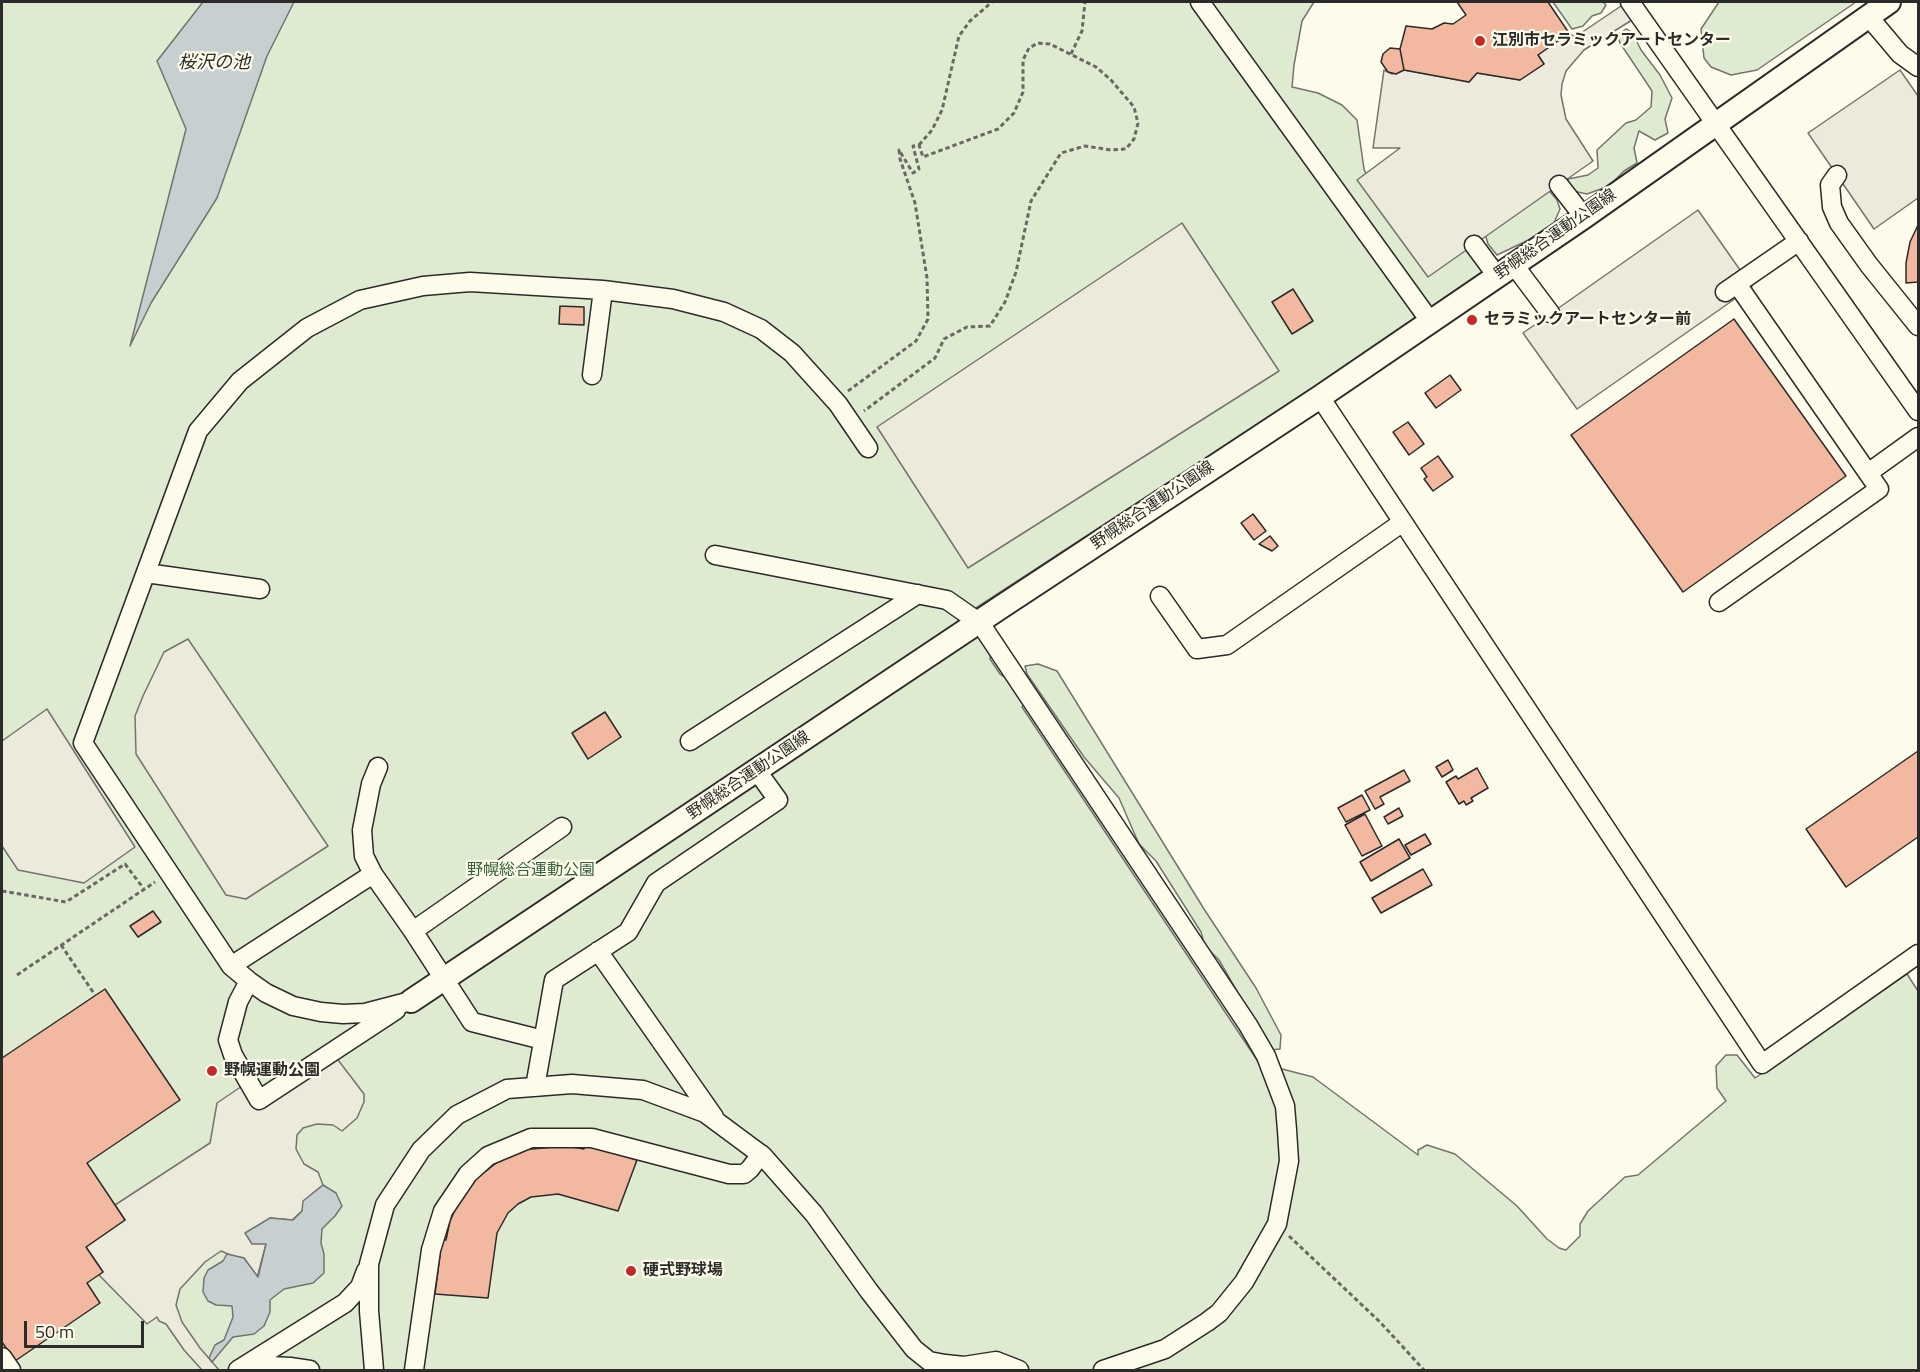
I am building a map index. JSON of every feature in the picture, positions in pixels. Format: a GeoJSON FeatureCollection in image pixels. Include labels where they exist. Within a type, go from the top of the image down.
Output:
{"type":"FeatureCollection","features":[{"type":"Feature","properties":{"kind":"main road","name":"野幌総合運動公園線"},"geometry":{"type":"LineString","coordinates":[[411,1001],[1320,397],[1584,217],[1889,2]]}},
{"type":"Feature","properties":{"kind":"street"},"geometry":{"type":"LineString","coordinates":[[1200,2],[1430,321]]}},
{"type":"Feature","properties":{"kind":"street"},"geometry":{"type":"LineString","coordinates":[[1630,2],[1918,411]]}},
{"type":"Feature","properties":{"kind":"street"},"geometry":{"type":"LineString","coordinates":[[1868,16],[1900,54],[1918,67]]}},
{"type":"Feature","properties":{"kind":"street"},"geometry":{"type":"LineString","coordinates":[[1837,175],[1830,185],[1832,207],[1839,223],[1918,326]]}},
{"type":"Feature","properties":{"kind":"street"},"geometry":{"type":"LineString","coordinates":[[1559,185],[1584,217]]}},
{"type":"Feature","properties":{"kind":"street"},"geometry":{"type":"LineString","coordinates":[[1719,602],[1880,489],[1731,288],[1799,241]]}},
{"type":"Feature","properties":{"kind":"street"},"geometry":{"type":"LineString","coordinates":[[1474,245],[1506,270],[1550,314]]}},
{"type":"Feature","properties":{"kind":"street"},"geometry":{"type":"LineString","coordinates":[[411,1001],[365,1012],[344,1014],[321,1012],[293,1006],[266,993],[249,981],[231,966],[83,743],[198,431],[240,381],[307,328],[360,300],[423,286],[470,282],[603,290],[673,298],[724,312],[761,329],[792,353],[834,401],[868,448]]}},
{"type":"Feature","properties":{"kind":"street"},"geometry":{"type":"LineString","coordinates":[[592,375],[603,290]]}},
{"type":"Feature","properties":{"kind":"street"},"geometry":{"type":"LineString","coordinates":[[1320,397],[1762,1064],[1918,954]]}},
{"type":"Feature","properties":{"kind":"street"},"geometry":{"type":"LineString","coordinates":[[1868,473],[1918,437]]}},
{"type":"Feature","properties":{"kind":"street"},"geometry":{"type":"LineString","coordinates":[[1160,597],[1197,649],[1227,645],[1403,522]]}},
{"type":"Feature","properties":{"kind":"street"},"geometry":{"type":"LineString","coordinates":[[715,555],[947,600],[980,623],[1248,1025],[1266,1056],[1285,1106],[1287,1130],[1289,1161],[1277,1224],[1244,1282],[1219,1313],[1165,1349],[1103,1371]]}},
{"type":"Feature","properties":{"kind":"street"},"geometry":{"type":"LineString","coordinates":[[146,573],[260,589]]}},
{"type":"Feature","properties":{"kind":"street"},"geometry":{"type":"LineString","coordinates":[[690,741],[918,594]]}},
{"type":"Feature","properties":{"kind":"street"},"geometry":{"type":"LineString","coordinates":[[378,767],[371,784],[362,830],[364,856],[373,874],[472,1022],[543,1040]]}},
{"type":"Feature","properties":{"kind":"street"},"geometry":{"type":"LineString","coordinates":[[536,1087],[554,980],[628,932],[656,883],[778,800],[757,771]]}},
{"type":"Feature","properties":{"kind":"street"},"geometry":{"type":"LineString","coordinates":[[413,931],[562,827]]}},
{"type":"Feature","properties":{"kind":"street"},"geometry":{"type":"LineString","coordinates":[[231,966],[373,874]]}},
{"type":"Feature","properties":{"kind":"street"},"geometry":{"type":"LineString","coordinates":[[598,951],[718,1123]]}},
{"type":"Feature","properties":{"kind":"street"},"geometry":{"type":"LineString","coordinates":[[249,981],[238,1002],[228,1040],[233,1055],[259,1100],[411,1001]]}},
{"type":"Feature","properties":{"kind":"street"},"geometry":{"type":"LineString","coordinates":[[238,1371],[345,1303],[360,1287],[369,1264],[385,1205],[421,1150],[457,1115],[507,1089],[572,1084],[643,1089],[705,1113],[761,1154],[814,1214],[914,1349],[929,1361],[964,1366],[996,1361],[1010,1365],[1019,1371]]}},
{"type":"Feature","properties":{"kind":"street"},"geometry":{"type":"LineString","coordinates":[[414,1371],[431,1250],[443,1211],[468,1174],[488,1156],[531,1138],[592,1138],[729,1174],[744,1174],[761,1154]]}},
{"type":"Feature","properties":{"kind":"street"},"geometry":{"type":"LineString","coordinates":[[369,1264],[369,1322],[374,1371]]}},
{"type":"Feature","properties":{"kind":"street"},"geometry":{"type":"LineString","coordinates":[[2,1357],[11,1371]]}},
{"type":"Feature","properties":{"kind":"street"},"geometry":{"type":"LineString","coordinates":[[254,1371],[270,1366],[310,1371]]}},
{"type":"Feature","properties":{"kind":"path"},"geometry":{"type":"LineString","coordinates":[[834,401],[916,341],[928,319],[927,278],[915,203],[899,150],[913,173],[919,169],[913,146],[919,145],[932,130],[942,110],[959,36],[970,21],[992,2]]}},
{"type":"Feature","properties":{"kind":"path"},"geometry":{"type":"LineString","coordinates":[[1071,55],[1083,31],[1085,2]]}},
{"type":"Feature","properties":{"kind":"path"},"geometry":{"type":"LineString","coordinates":[[849,422],[935,358],[944,339],[967,327],[990,326],[1005,302],[1016,272],[1031,201],[1061,153],[1085,146],[1111,150],[1126,149],[1134,139],[1138,123],[1134,107],[1111,80],[1096,67],[1050,44],[1038,43],[1029,48],[1023,60],[1023,92],[1014,113],[998,129],[923,157],[919,145]]}},
{"type":"Feature","properties":{"kind":"path"},"geometry":{"type":"LineString","coordinates":[[2,891],[66,902],[125,864],[144,890]]}},
{"type":"Feature","properties":{"kind":"path"},"geometry":{"type":"LineString","coordinates":[[17,975],[169,873]]}},
{"type":"Feature","properties":{"kind":"path"},"geometry":{"type":"LineString","coordinates":[[61,945],[95,995]]}},
{"type":"Feature","properties":{"kind":"path"},"geometry":{"type":"LineString","coordinates":[[1277,1224],[1380,1322],[1424,1371]]}},
{"type":"Feature","properties":{"kind":"green space","name":"野幌総合運動公園"},"geometry":{"type":"Polygon","coordinates":[[[2,2],[1314,2],[1302,21],[1292,87],[1318,93],[1342,105],[1357,120],[1364,169],[1372,189],[1468,235],[1485,271],[1477,282],[962,617],[974,636],[984,640],[991,649],[990,659],[1000,674],[1008,679],[1024,704],[1022,707],[1259,1063],[1313,1077],[1418,1155],[1418,1150],[1427,1145],[1455,1154],[1517,1206],[1547,1239],[1559,1248],[1566,1250],[1580,1236],[1580,1224],[1588,1211],[1625,1177],[1638,1175],[1726,1101],[1717,1088],[1716,1066],[1726,1055],[1737,1055],[1755,1078],[1907,974],[1918,991],[1918,1370],[2,1370],[2,2]]]}},
{"type":"Feature","properties":{"kind":"green space"},"geometry":{"type":"Polygon","coordinates":[[[1553,2],[1603,2],[1606,5],[1601,13],[1592,16],[1583,26],[1572,29],[1553,2]]]}},
{"type":"Feature","properties":{"kind":"green space"},"geometry":{"type":"Polygon","coordinates":[[[1719,2],[1856,2],[1757,70],[1731,75],[1711,67],[1704,58],[1701,29],[1719,2]]]}},
{"type":"Feature","properties":{"kind":"green space"},"geometry":{"type":"Polygon","coordinates":[[[1626,29],[1632,32],[1672,98],[1665,119],[1668,133],[1655,140],[1639,131],[1634,148],[1637,163],[1624,171],[1609,186],[1587,194],[1573,191],[1568,188],[1568,179],[1588,175],[1598,168],[1597,150],[1626,123],[1636,120],[1651,107],[1652,91],[1617,35],[1626,29]]]}},
{"type":"Feature","properties":{"kind":"green space"},"geometry":{"type":"Polygon","coordinates":[[[1546,187],[1557,200],[1560,209],[1554,223],[1539,235],[1497,255],[1488,244],[1484,230],[1546,187]]]}},
{"type":"Feature","properties":{"kind":"green space"},"geometry":{"type":"Polygon","coordinates":[[[1038,664],[1057,671],[1204,909],[1256,988],[1281,1035],[1280,1049],[1271,1050],[1219,960],[1205,946],[1201,932],[1156,861],[1139,844],[1119,798],[1084,757],[1027,674],[1025,666],[1038,664]]]}},
{"type":"Feature","properties":{"kind":"shaded area"},"geometry":{"type":"Polygon","coordinates":[[[1627,2],[1640,15],[1584,50],[1566,71],[1562,84],[1561,95],[1566,119],[1593,161],[1428,277],[1357,180],[1400,148],[1373,148],[1384,70],[1392,74],[1404,70],[1469,82],[1477,73],[1520,80],[1544,64],[1538,55],[1569,33],[1575,37],[1627,2]]]}},
{"type":"Feature","properties":{"kind":"shaded area"},"geometry":{"type":"Polygon","coordinates":[[[1900,70],[1918,96],[1918,198],[1874,229],[1808,133],[1900,70]]]}},
{"type":"Feature","properties":{"kind":"shaded area"},"geometry":{"type":"Polygon","coordinates":[[[1698,210],[1752,287],[1577,409],[1523,333],[1698,210]]]}},
{"type":"Feature","properties":{"kind":"shaded area"},"geometry":{"type":"Polygon","coordinates":[[[1182,223],[1279,371],[968,568],[877,427],[1182,223]]]}},
{"type":"Feature","properties":{"kind":"shaded area"},"geometry":{"type":"Polygon","coordinates":[[[188,639],[328,846],[246,899],[226,895],[136,754],[135,716],[143,696],[164,652],[188,639]]]}},
{"type":"Feature","properties":{"kind":"shaded area"},"geometry":{"type":"Polygon","coordinates":[[[47,709],[135,847],[84,883],[18,870],[2,846],[2,741],[47,709]]]}},
{"type":"Feature","properties":{"kind":"shaded area"},"geometry":{"type":"Polygon","coordinates":[[[332,1052],[364,1094],[364,1102],[357,1118],[342,1131],[333,1125],[317,1124],[303,1128],[297,1135],[296,1149],[304,1164],[318,1172],[323,1185],[313,1193],[302,1211],[292,1220],[270,1218],[257,1278],[244,1258],[221,1251],[205,1262],[180,1289],[176,1305],[182,1322],[219,1370],[202,1370],[184,1350],[166,1324],[159,1321],[157,1317],[147,1324],[99,1275],[103,1272],[86,1247],[125,1220],[115,1205],[210,1143],[217,1103],[248,1082],[259,1099],[332,1052]]]}},
{"type":"Feature","properties":{"kind":"water","name":"桜沢の池"},"geometry":{"type":"Polygon","coordinates":[[[203,2],[294,2],[267,56],[217,198],[151,303],[130,346],[186,129],[157,61],[203,2]]]}},
{"type":"Feature","properties":{"kind":"water"},"geometry":{"type":"Polygon","coordinates":[[[323,1185],[336,1193],[342,1206],[322,1229],[324,1273],[313,1283],[284,1289],[270,1300],[270,1312],[264,1326],[254,1334],[233,1337],[212,1362],[209,1358],[215,1345],[224,1340],[233,1317],[232,1306],[216,1305],[208,1301],[203,1292],[204,1278],[208,1270],[223,1261],[227,1254],[244,1258],[258,1277],[266,1244],[252,1244],[245,1233],[270,1218],[293,1220],[302,1211],[303,1201],[323,1185]]]}},
{"type":"Feature","properties":{"kind":"building","name":"江別市セラミックアートセンター"},"geometry":{"type":"Polygon","coordinates":[[[1457,2],[1548,2],[1569,33],[1538,55],[1544,64],[1520,80],[1477,73],[1469,82],[1404,70],[1400,49],[1406,26],[1432,29],[1444,23],[1453,24],[1466,15],[1457,2]]]}},
{"type":"Feature","properties":{"kind":"building"},"geometry":{"type":"Polygon","coordinates":[[[1390,48],[1400,49],[1404,70],[1396,74],[1388,72],[1381,62],[1383,54],[1390,48]]]}},
{"type":"Feature","properties":{"kind":"building"},"geometry":{"type":"Polygon","coordinates":[[[1918,225],[1918,282],[1906,283],[1906,263],[1910,242],[1918,225]]]}},
{"type":"Feature","properties":{"kind":"building"},"geometry":{"type":"Polygon","coordinates":[[[1293,289],[1313,321],[1292,334],[1272,302],[1293,289]]]}},
{"type":"Feature","properties":{"kind":"building"},"geometry":{"type":"Polygon","coordinates":[[[560,306],[584,307],[584,325],[559,324],[560,306]]]}},
{"type":"Feature","properties":{"kind":"building"},"geometry":{"type":"Polygon","coordinates":[[[1734,319],[1846,476],[1683,592],[1571,435],[1734,319]]]}},
{"type":"Feature","properties":{"kind":"building"},"geometry":{"type":"Polygon","coordinates":[[[1450,375],[1461,390],[1436,408],[1425,393],[1450,375]]]}},
{"type":"Feature","properties":{"kind":"building"},"geometry":{"type":"Polygon","coordinates":[[[1408,422],[1424,444],[1409,455],[1393,432],[1408,422]]]}},
{"type":"Feature","properties":{"kind":"building"},"geometry":{"type":"Polygon","coordinates":[[[1438,456],[1453,477],[1433,491],[1424,479],[1427,477],[1421,468],[1438,456]]]}},
{"type":"Feature","properties":{"kind":"building"},"geometry":{"type":"Polygon","coordinates":[[[1253,514],[1266,531],[1254,540],[1241,523],[1253,514]]]}},
{"type":"Feature","properties":{"kind":"building"},"geometry":{"type":"Polygon","coordinates":[[[1270,536],[1278,546],[1272,551],[1259,544],[1270,536]]]}},
{"type":"Feature","properties":{"kind":"building"},"geometry":{"type":"Polygon","coordinates":[[[605,712],[621,737],[588,759],[572,733],[605,712]]]}},
{"type":"Feature","properties":{"kind":"building"},"geometry":{"type":"Polygon","coordinates":[[[1918,751],[1918,837],[1846,887],[1806,829],[1918,751]]]}},
{"type":"Feature","properties":{"kind":"building"},"geometry":{"type":"Polygon","coordinates":[[[1448,760],[1453,770],[1442,777],[1436,767],[1448,760]]]}},
{"type":"Feature","properties":{"kind":"building"},"geometry":{"type":"Polygon","coordinates":[[[1477,768],[1488,788],[1471,798],[1473,801],[1466,805],[1464,801],[1459,804],[1446,782],[1456,776],[1458,779],[1477,768]]]}},
{"type":"Feature","properties":{"kind":"building"},"geometry":{"type":"Polygon","coordinates":[[[1404,770],[1410,781],[1380,797],[1384,804],[1375,809],[1365,791],[1404,770]]]}},
{"type":"Feature","properties":{"kind":"building"},"geometry":{"type":"Polygon","coordinates":[[[1362,795],[1370,810],[1346,822],[1338,808],[1362,795]]]}},
{"type":"Feature","properties":{"kind":"building"},"geometry":{"type":"Polygon","coordinates":[[[1399,808],[1403,816],[1388,824],[1384,817],[1399,808]]]}},
{"type":"Feature","properties":{"kind":"building"},"geometry":{"type":"Polygon","coordinates":[[[1365,814],[1382,846],[1362,856],[1345,825],[1365,814]]]}},
{"type":"Feature","properties":{"kind":"building"},"geometry":{"type":"Polygon","coordinates":[[[1425,834],[1431,844],[1411,855],[1405,845],[1425,834]]]}},
{"type":"Feature","properties":{"kind":"building"},"geometry":{"type":"Polygon","coordinates":[[[1399,839],[1410,858],[1371,881],[1360,862],[1399,839]]]}},
{"type":"Feature","properties":{"kind":"building"},"geometry":{"type":"Polygon","coordinates":[[[1423,869],[1432,885],[1381,913],[1372,898],[1423,869]]]}},
{"type":"Feature","properties":{"kind":"building"},"geometry":{"type":"Polygon","coordinates":[[[153,911],[161,922],[138,937],[130,926],[153,911]]]}},
{"type":"Feature","properties":{"kind":"building"},"geometry":{"type":"Polygon","coordinates":[[[105,989],[180,1100],[87,1163],[125,1220],[86,1247],[103,1272],[87,1283],[100,1303],[15,1361],[2,1342],[2,1058],[105,989]]]}},
{"type":"Feature","properties":{"kind":"building"},"geometry":{"type":"Polygon","coordinates":[[[584,1144],[637,1160],[618,1211],[558,1194],[531,1197],[508,1213],[497,1233],[488,1298],[435,1294],[442,1239],[446,1240],[450,1221],[460,1199],[476,1179],[500,1160],[521,1150],[566,1146],[584,1149],[584,1144]]]}},
{"type":"Feature","properties":{"kind":"place","name":"江別市セラミックアートセンター"},"geometry":{"type":"Point","coordinates":[1480,41]}},
{"type":"Feature","properties":{"kind":"place","name":"セラミックアートセンター前"},"geometry":{"type":"Point","coordinates":[1472,320]}},
{"type":"Feature","properties":{"kind":"place","name":"野幌運動公園"},"geometry":{"type":"Point","coordinates":[212,1071]}},
{"type":"Feature","properties":{"kind":"place","name":"硬式野球場"},"geometry":{"type":"Point","coordinates":[631,1271]}}]}
